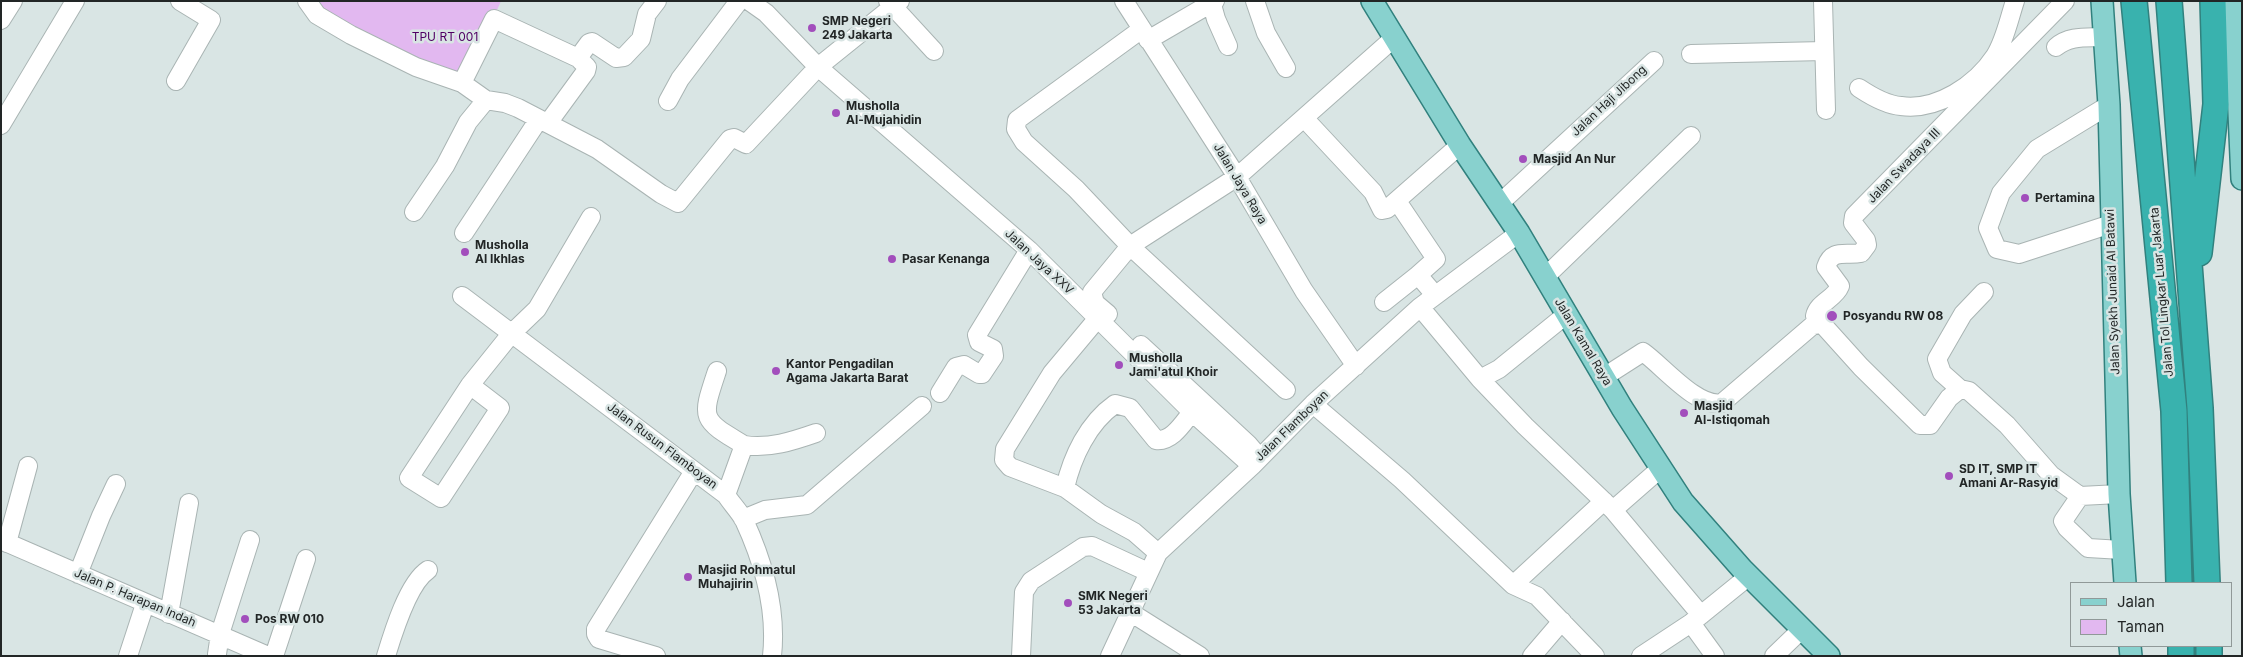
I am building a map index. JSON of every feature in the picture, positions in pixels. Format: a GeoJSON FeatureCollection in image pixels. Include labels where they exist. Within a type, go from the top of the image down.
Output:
{"type":"FeatureCollection","features":[{"type":"Feature","properties":{"kind":"highway","name":"Jalan Tol Lingkar Luar Jakarta"},"geometry":{"type":"LineString","coordinates":[[2134,1],[2174,411],[2179,582]]}},
{"type":"Feature","properties":{"kind":"highway"},"geometry":{"type":"LineString","coordinates":[[2169,1],[2177,118],[2192,283],[2200,408],[2207,582]]}},
{"type":"Feature","properties":{"kind":"highway"},"geometry":{"type":"LineString","coordinates":[[2177,118],[2186,59],[2186,1]]}},
{"type":"Feature","properties":{"kind":"highway"},"geometry":{"type":"LineString","coordinates":[[2192,283],[2204,219],[2216,104],[2214,1]]}},
{"type":"Feature","properties":{"kind":"main road","name":"Jalan Kamal Raya"},"geometry":{"type":"LineString","coordinates":[[1372,1],[1460,145],[1519,234],[1604,377],[1683,502],[1749,576],[1828,656]]}},
{"type":"Feature","properties":{"kind":"main road","name":"Jalan Syekh Junaid Al Batawi"},"geometry":{"type":"LineString","coordinates":[[2102,1],[2109,105],[2119,494],[2125,582]]}},
{"type":"Feature","properties":{"kind":"main road"},"geometry":{"type":"LineString","coordinates":[[2234,1],[2242,179]]}},
{"type":"Feature","properties":{"kind":"street"},"geometry":{"type":"LineString","coordinates":[[1,20],[13,1]]}},
{"type":"Feature","properties":{"kind":"street"},"geometry":{"type":"LineString","coordinates":[[176,81],[211,20],[180,1]]}},
{"type":"Feature","properties":{"kind":"street"},"geometry":{"type":"LineString","coordinates":[[307,1],[317,14],[351,36],[416,67],[462,83],[486,100],[505,103],[544,121],[597,149],[660,194],[678,203],[730,139],[734,138],[746,144],[818,67],[893,3],[934,51]]}},
{"type":"Feature","properties":{"kind":"street"},"geometry":{"type":"LineString","coordinates":[[578,58],[591,42],[616,58],[624,57],[642,39],[647,14],[657,1]]}},
{"type":"Feature","properties":{"kind":"street"},"geometry":{"type":"LineString","coordinates":[[668,101],[686,71],[739,1]]}},
{"type":"Feature","properties":{"kind":"street","name":"Jalan Jaya XXV"},"geometry":{"type":"LineString","coordinates":[[749,1],[779,25],[818,67],[1029,250],[1192,412],[1255,462]]}},
{"type":"Feature","properties":{"kind":"street","name":"Jalan Jaya Raya"},"geometry":{"type":"LineString","coordinates":[[1124,1],[1237,177],[1304,291],[1356,366]]}},
{"type":"Feature","properties":{"kind":"street"},"geometry":{"type":"LineString","coordinates":[[1255,1],[1263,27],[1286,68]]}},
{"type":"Feature","properties":{"kind":"street"},"geometry":{"type":"LineString","coordinates":[[1823,1],[1826,110]]}},
{"type":"Feature","properties":{"kind":"street"},"geometry":{"type":"LineString","coordinates":[[1859,88],[1874,98],[1901,106],[1942,101],[1955,94],[1982,73],[1995,56],[2001,44],[2015,1]]}},
{"type":"Feature","properties":{"kind":"street","name":"Jalan Swadaya III"},"geometry":{"type":"LineString","coordinates":[[1821,324],[1815,316],[1817,310],[1840,286],[1826,267],[1829,260],[1836,254],[1861,253],[1867,245],[1866,240],[1853,223],[1854,216],[2065,1]]}},
{"type":"Feature","properties":{"kind":"street"},"geometry":{"type":"LineString","coordinates":[[1228,46],[1216,19],[1213,2],[1145,35],[1017,120],[1016,129],[1024,142],[1076,190],[1130,246],[1286,390]]}},
{"type":"Feature","properties":{"kind":"street"},"geometry":{"type":"LineString","coordinates":[[1,125],[6,107],[72,8]]}},
{"type":"Feature","properties":{"kind":"street"},"geometry":{"type":"LineString","coordinates":[[462,83],[494,19],[578,58],[586,67],[586,71],[544,121],[464,234]]}},
{"type":"Feature","properties":{"kind":"street"},"geometry":{"type":"LineString","coordinates":[[2056,47],[2063,41],[2072,38],[2104,37]]}},
{"type":"Feature","properties":{"kind":"street"},"geometry":{"type":"LineString","coordinates":[[1255,462],[1241,438],[1095,303],[1092,292],[1130,246],[1237,177],[1394,38]]}},
{"type":"Feature","properties":{"kind":"street"},"geometry":{"type":"LineString","coordinates":[[1691,54],[1824,51]]}},
{"type":"Feature","properties":{"kind":"street","name":"Jalan Haji Jibong"},"geometry":{"type":"LineString","coordinates":[[1499,204],[1654,61]]}},
{"type":"Feature","properties":{"kind":"street"},"geometry":{"type":"LineString","coordinates":[[414,212],[445,166],[468,122],[486,100]]}},
{"type":"Feature","properties":{"kind":"street"},"geometry":{"type":"LineString","coordinates":[[2109,105],[2037,149],[2001,193],[1988,228],[1997,249],[2019,254],[2111,224]]}},
{"type":"Feature","properties":{"kind":"street"},"geometry":{"type":"LineString","coordinates":[[1304,118],[1373,192],[1380,208],[1387,209],[1460,145]]}},
{"type":"Feature","properties":{"kind":"street"},"geometry":{"type":"LineString","coordinates":[[1544,277],[1691,136]]}},
{"type":"Feature","properties":{"kind":"street"},"geometry":{"type":"LineString","coordinates":[[1384,302],[1436,259],[1397,201]]}},
{"type":"Feature","properties":{"kind":"street"},"geometry":{"type":"LineString","coordinates":[[470,385],[500,408],[441,498],[409,478],[470,385],[511,334],[537,309],[591,217]]}},
{"type":"Feature","properties":{"kind":"street","name":"Jalan Flamboyan"},"geometry":{"type":"LineString","coordinates":[[1110,656],[1158,553],[1255,462],[1313,404],[1420,307],[1519,234]]}},
{"type":"Feature","properties":{"kind":"street"},"geometry":{"type":"LineString","coordinates":[[940,393],[956,366],[964,366],[977,375],[982,374],[994,356],[993,349],[979,342],[977,335],[1029,250]]}},
{"type":"Feature","properties":{"kind":"street"},"geometry":{"type":"LineString","coordinates":[[1418,275],[1435,295]]}},
{"type":"Feature","properties":{"kind":"street"},"geometry":{"type":"LineString","coordinates":[[1984,292],[1963,314],[1937,359],[1942,373],[1960,389],[1969,391],[2008,425],[2052,475],[2080,496],[2119,494]]}},
{"type":"Feature","properties":{"kind":"street","name":"Jalan Rusun Flamboyan"},"geometry":{"type":"LineString","coordinates":[[462,296],[726,495],[743,519],[768,588],[773,619],[772,656]]}},
{"type":"Feature","properties":{"kind":"street"},"geometry":{"type":"LineString","coordinates":[[1420,307],[1480,379],[1525,426],[1609,505],[1696,619],[1715,656]]}},
{"type":"Feature","properties":{"kind":"street"},"geometry":{"type":"LineString","coordinates":[[1480,379],[1499,369],[1567,314]]}},
{"type":"Feature","properties":{"kind":"street"},"geometry":{"type":"LineString","coordinates":[[1098,318],[1052,373],[1019,424],[1003,456],[1010,467],[1065,488],[1101,514],[1134,532],[1158,553]]}},
{"type":"Feature","properties":{"kind":"street"},"geometry":{"type":"LineString","coordinates":[[1604,377],[1643,352],[1678,382],[1708,403],[1722,403],[1813,325],[1821,324],[1920,425],[1930,425],[1949,398],[1960,389]]}},
{"type":"Feature","properties":{"kind":"street"},"geometry":{"type":"LineString","coordinates":[[717,371],[706,403],[707,414],[716,428],[744,445],[764,446],[816,433]]}},
{"type":"Feature","properties":{"kind":"street"},"geometry":{"type":"LineString","coordinates":[[1065,488],[1071,462],[1094,425],[1115,404],[1130,408],[1156,440],[1165,440],[1192,412]]}},
{"type":"Feature","properties":{"kind":"street"},"geometry":{"type":"LineString","coordinates":[[1313,404],[1402,480],[1513,585],[1537,596],[1595,656]]}},
{"type":"Feature","properties":{"kind":"street"},"geometry":{"type":"LineString","coordinates":[[743,519],[765,510],[807,505],[922,406]]}},
{"type":"Feature","properties":{"kind":"street"},"geometry":{"type":"LineString","coordinates":[[726,495],[744,445]]}},
{"type":"Feature","properties":{"kind":"street"},"geometry":{"type":"LineString","coordinates":[[4,541],[28,466]]}},
{"type":"Feature","properties":{"kind":"street"},"geometry":{"type":"LineString","coordinates":[[1513,585],[1609,505],[1662,468]]}},
{"type":"Feature","properties":{"kind":"street"},"geometry":{"type":"LineString","coordinates":[[656,656],[599,639],[596,629],[694,471]]}},
{"type":"Feature","properties":{"kind":"street"},"geometry":{"type":"LineString","coordinates":[[78,574],[116,484]]}},
{"type":"Feature","properties":{"kind":"street"},"geometry":{"type":"LineString","coordinates":[[2080,496],[2063,521],[2067,528],[2088,548],[2122,550]]}},
{"type":"Feature","properties":{"kind":"street"},"geometry":{"type":"LineString","coordinates":[[169,614],[189,503]]}},
{"type":"Feature","properties":{"kind":"street"},"geometry":{"type":"LineString","coordinates":[[217,654],[220,634],[250,540]]}},
{"type":"Feature","properties":{"kind":"street","name":"Jalan P. Harapan Indah"},"geometry":{"type":"LineString","coordinates":[[4,541],[144,604],[220,634],[268,656]]}},
{"type":"Feature","properties":{"kind":"street"},"geometry":{"type":"LineString","coordinates":[[1021,656],[1024,592],[1031,581],[1041,573],[1083,546],[1092,546],[1148,572]]}},
{"type":"Feature","properties":{"kind":"street"},"geometry":{"type":"LineString","coordinates":[[274,656],[306,559]]}},
{"type":"Feature","properties":{"kind":"street"},"geometry":{"type":"LineString","coordinates":[[386,656],[398,618],[420,575],[428,570]]}},
{"type":"Feature","properties":{"kind":"street"},"geometry":{"type":"LineString","coordinates":[[1641,656],[1696,619],[1749,576]]}},
{"type":"Feature","properties":{"kind":"street"},"geometry":{"type":"LineString","coordinates":[[128,656],[144,604]]}},
{"type":"Feature","properties":{"kind":"street"},"geometry":{"type":"LineString","coordinates":[[1130,612],[1200,656]]}},
{"type":"Feature","properties":{"kind":"street"},"geometry":{"type":"LineString","coordinates":[[1532,656],[1562,621]]}},
{"type":"Feature","properties":{"kind":"street"},"geometry":{"type":"LineString","coordinates":[[1774,656],[1802,629]]}},
{"type":"Feature","properties":{"kind":"green space","name":"TPU RT 001"},"geometry":{"type":"Polygon","coordinates":[[[305,1],[501,1],[464,86],[305,1]]]}},
{"type":"Feature","properties":{"kind":"place","name":"SMP Negeri 249 Jakarta"},"geometry":{"type":"Point","coordinates":[812,28]}},
{"type":"Feature","properties":{"kind":"place","name":"Musholla Al-Mujahidin"},"geometry":{"type":"Point","coordinates":[836,113]}},
{"type":"Feature","properties":{"kind":"place","name":"Masjid An Nur"},"geometry":{"type":"Point","coordinates":[1523,159]}},
{"type":"Feature","properties":{"kind":"place","name":"Pertamina"},"geometry":{"type":"Point","coordinates":[2025,198]}},
{"type":"Feature","properties":{"kind":"place","name":"Musholla Al Ikhlas"},"geometry":{"type":"Point","coordinates":[465,252]}},
{"type":"Feature","properties":{"kind":"place","name":"Pasar Kenanga"},"geometry":{"type":"Point","coordinates":[892,259]}},
{"type":"Feature","properties":{"kind":"place","name":"Posyandu RW 08"},"geometry":{"type":"Point","coordinates":[1832,316]}},
{"type":"Feature","properties":{"kind":"place","name":"Musholla Jami'atul Khoir"},"geometry":{"type":"Point","coordinates":[1119,365]}},
{"type":"Feature","properties":{"kind":"place","name":"Kantor Pengadilan Agama Jakarta Barat"},"geometry":{"type":"Point","coordinates":[776,371]}},
{"type":"Feature","properties":{"kind":"place","name":"Masjid Al-Istiqomah"},"geometry":{"type":"Point","coordinates":[1684,413]}},
{"type":"Feature","properties":{"kind":"place","name":"SD IT, SMP IT Amani Ar-Rasyid"},"geometry":{"type":"Point","coordinates":[1949,476]}},
{"type":"Feature","properties":{"kind":"place","name":"Masjid Rohmatul Muhajirin"},"geometry":{"type":"Point","coordinates":[688,577]}},
{"type":"Feature","properties":{"kind":"place","name":"SMK Negeri 53 Jakarta"},"geometry":{"type":"Point","coordinates":[1068,603]}},
{"type":"Feature","properties":{"kind":"place","name":"Pos RW 010"},"geometry":{"type":"Point","coordinates":[245,619]}}]}
